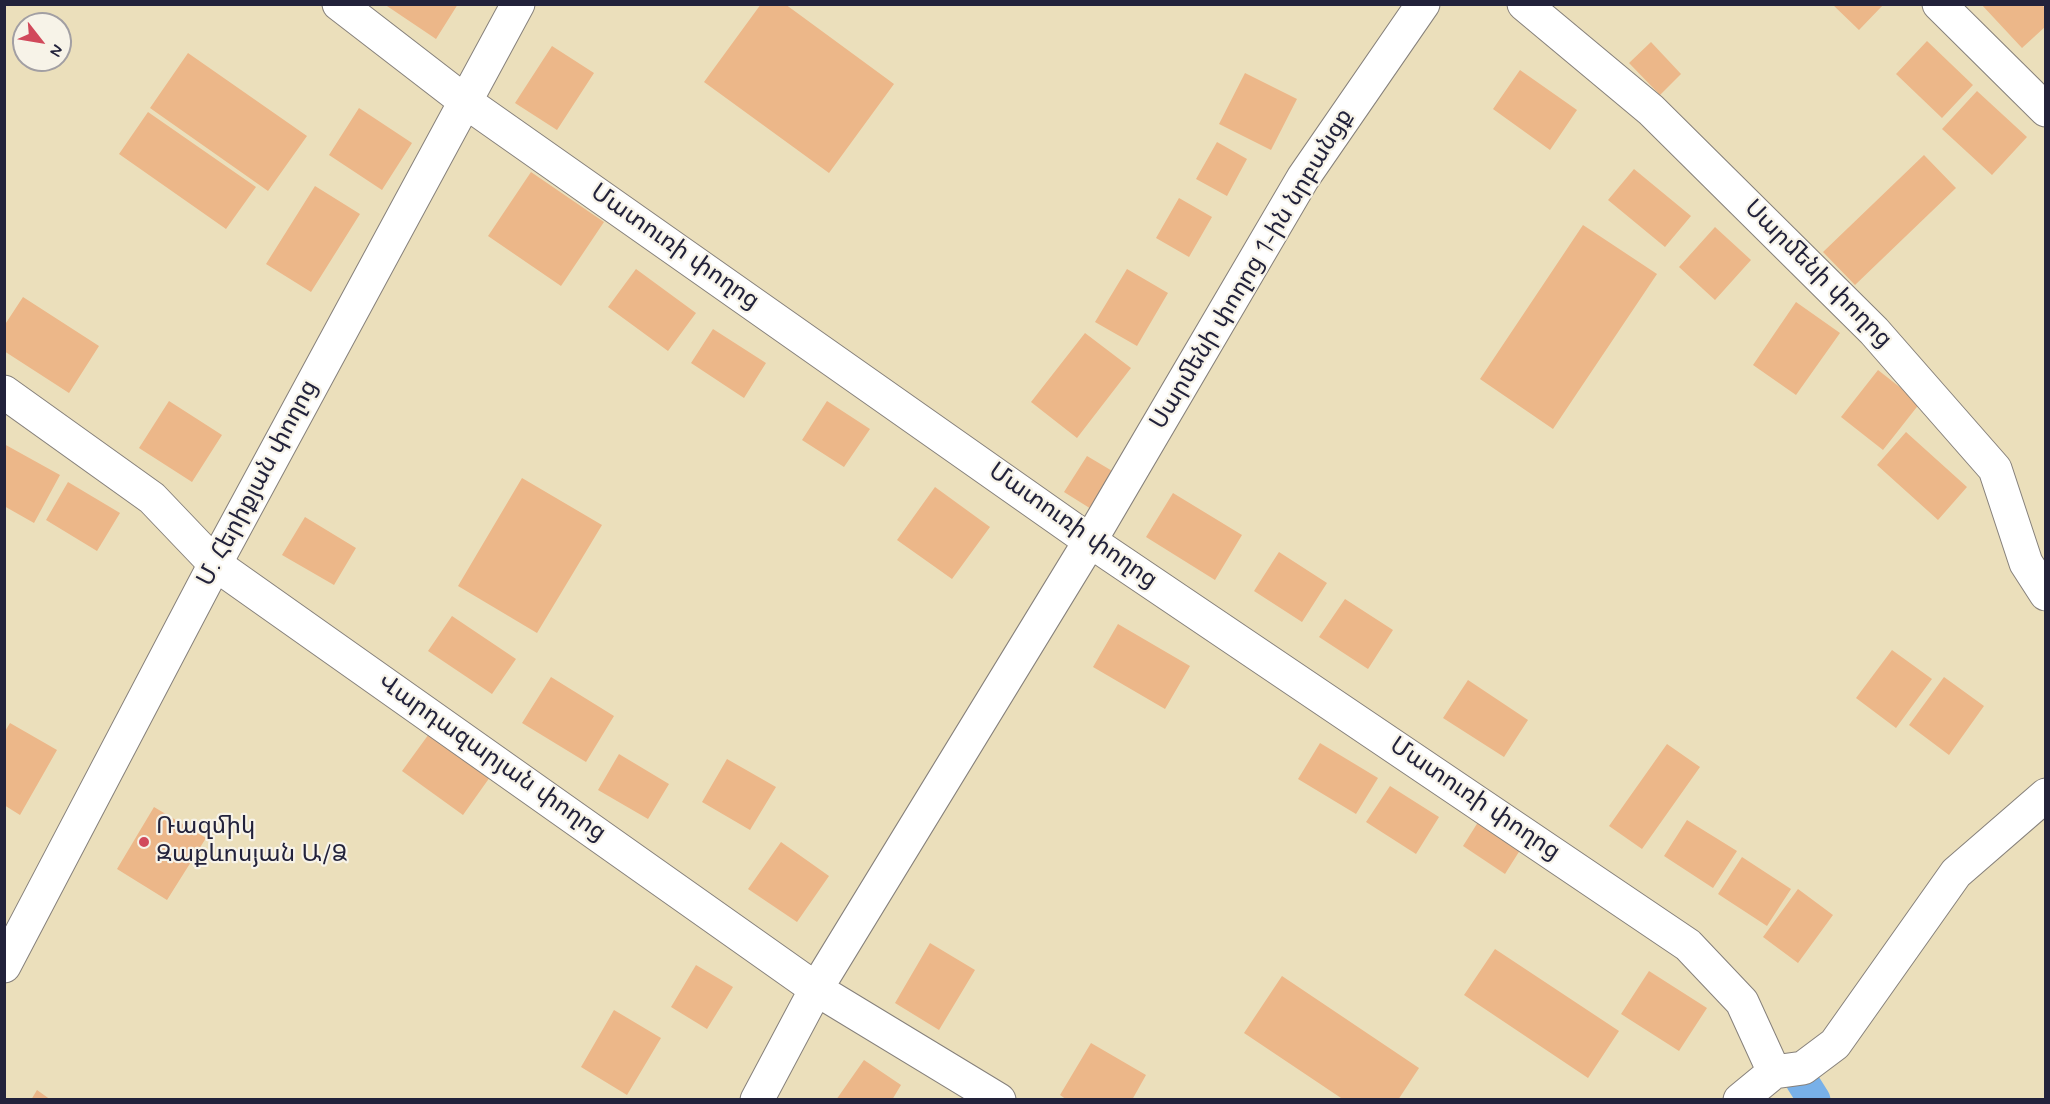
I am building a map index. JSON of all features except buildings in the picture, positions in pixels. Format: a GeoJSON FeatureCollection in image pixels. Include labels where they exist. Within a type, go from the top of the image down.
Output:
{"type":"FeatureCollection","features":[{"type":"Feature","properties":{"kind":"street","name":"Մատուռի փողոց"},"geometry":{"type":"LineString","coordinates":[[339,4],[466,102],[1090,541],[1688,945],[1742,1002],[1774,1072]]}},
{"type":"Feature","properties":{"kind":"street","name":"Մ. Հերիքյան փողոց"},"geometry":{"type":"LineString","coordinates":[[4,966],[215,564],[518,4]]}},
{"type":"Feature","properties":{"kind":"street","name":"Սարմենի փողոց 1-ին նրբանցք"},"geometry":{"type":"LineString","coordinates":[[757,1100],[816,989],[1090,541],[1303,178],[1423,4]]}},
{"type":"Feature","properties":{"kind":"street","name":"Սարմենի փողոց"},"geometry":{"type":"LineString","coordinates":[[1524,4],[1652,110],[1889,348],[1995,469],[2026,563],[2046,594]]}},
{"type":"Feature","properties":{"kind":"street"},"geometry":{"type":"LineString","coordinates":[[1939,4],[2046,110]]}},
{"type":"Feature","properties":{"kind":"street","name":"Վարդազարյան փողոց"},"geometry":{"type":"LineString","coordinates":[[4,392],[152,498],[215,564],[816,989],[999,1100]]}},
{"type":"Feature","properties":{"kind":"street"},"geometry":{"type":"LineString","coordinates":[[1740,1100],[1774,1072],[1803,1068],[1835,1044],[1956,873],[2046,795]]}},
{"type":"Feature","properties":{"kind":"waterway"},"geometry":{"type":"LineString","coordinates":[[1802,1081],[1814,1100]]}},
{"type":"Feature","properties":{"kind":"place","name":"Ռազմիկ Զաքևոսյան Ա/Ձ"},"geometry":{"type":"Point","coordinates":[144,842]}}]}
